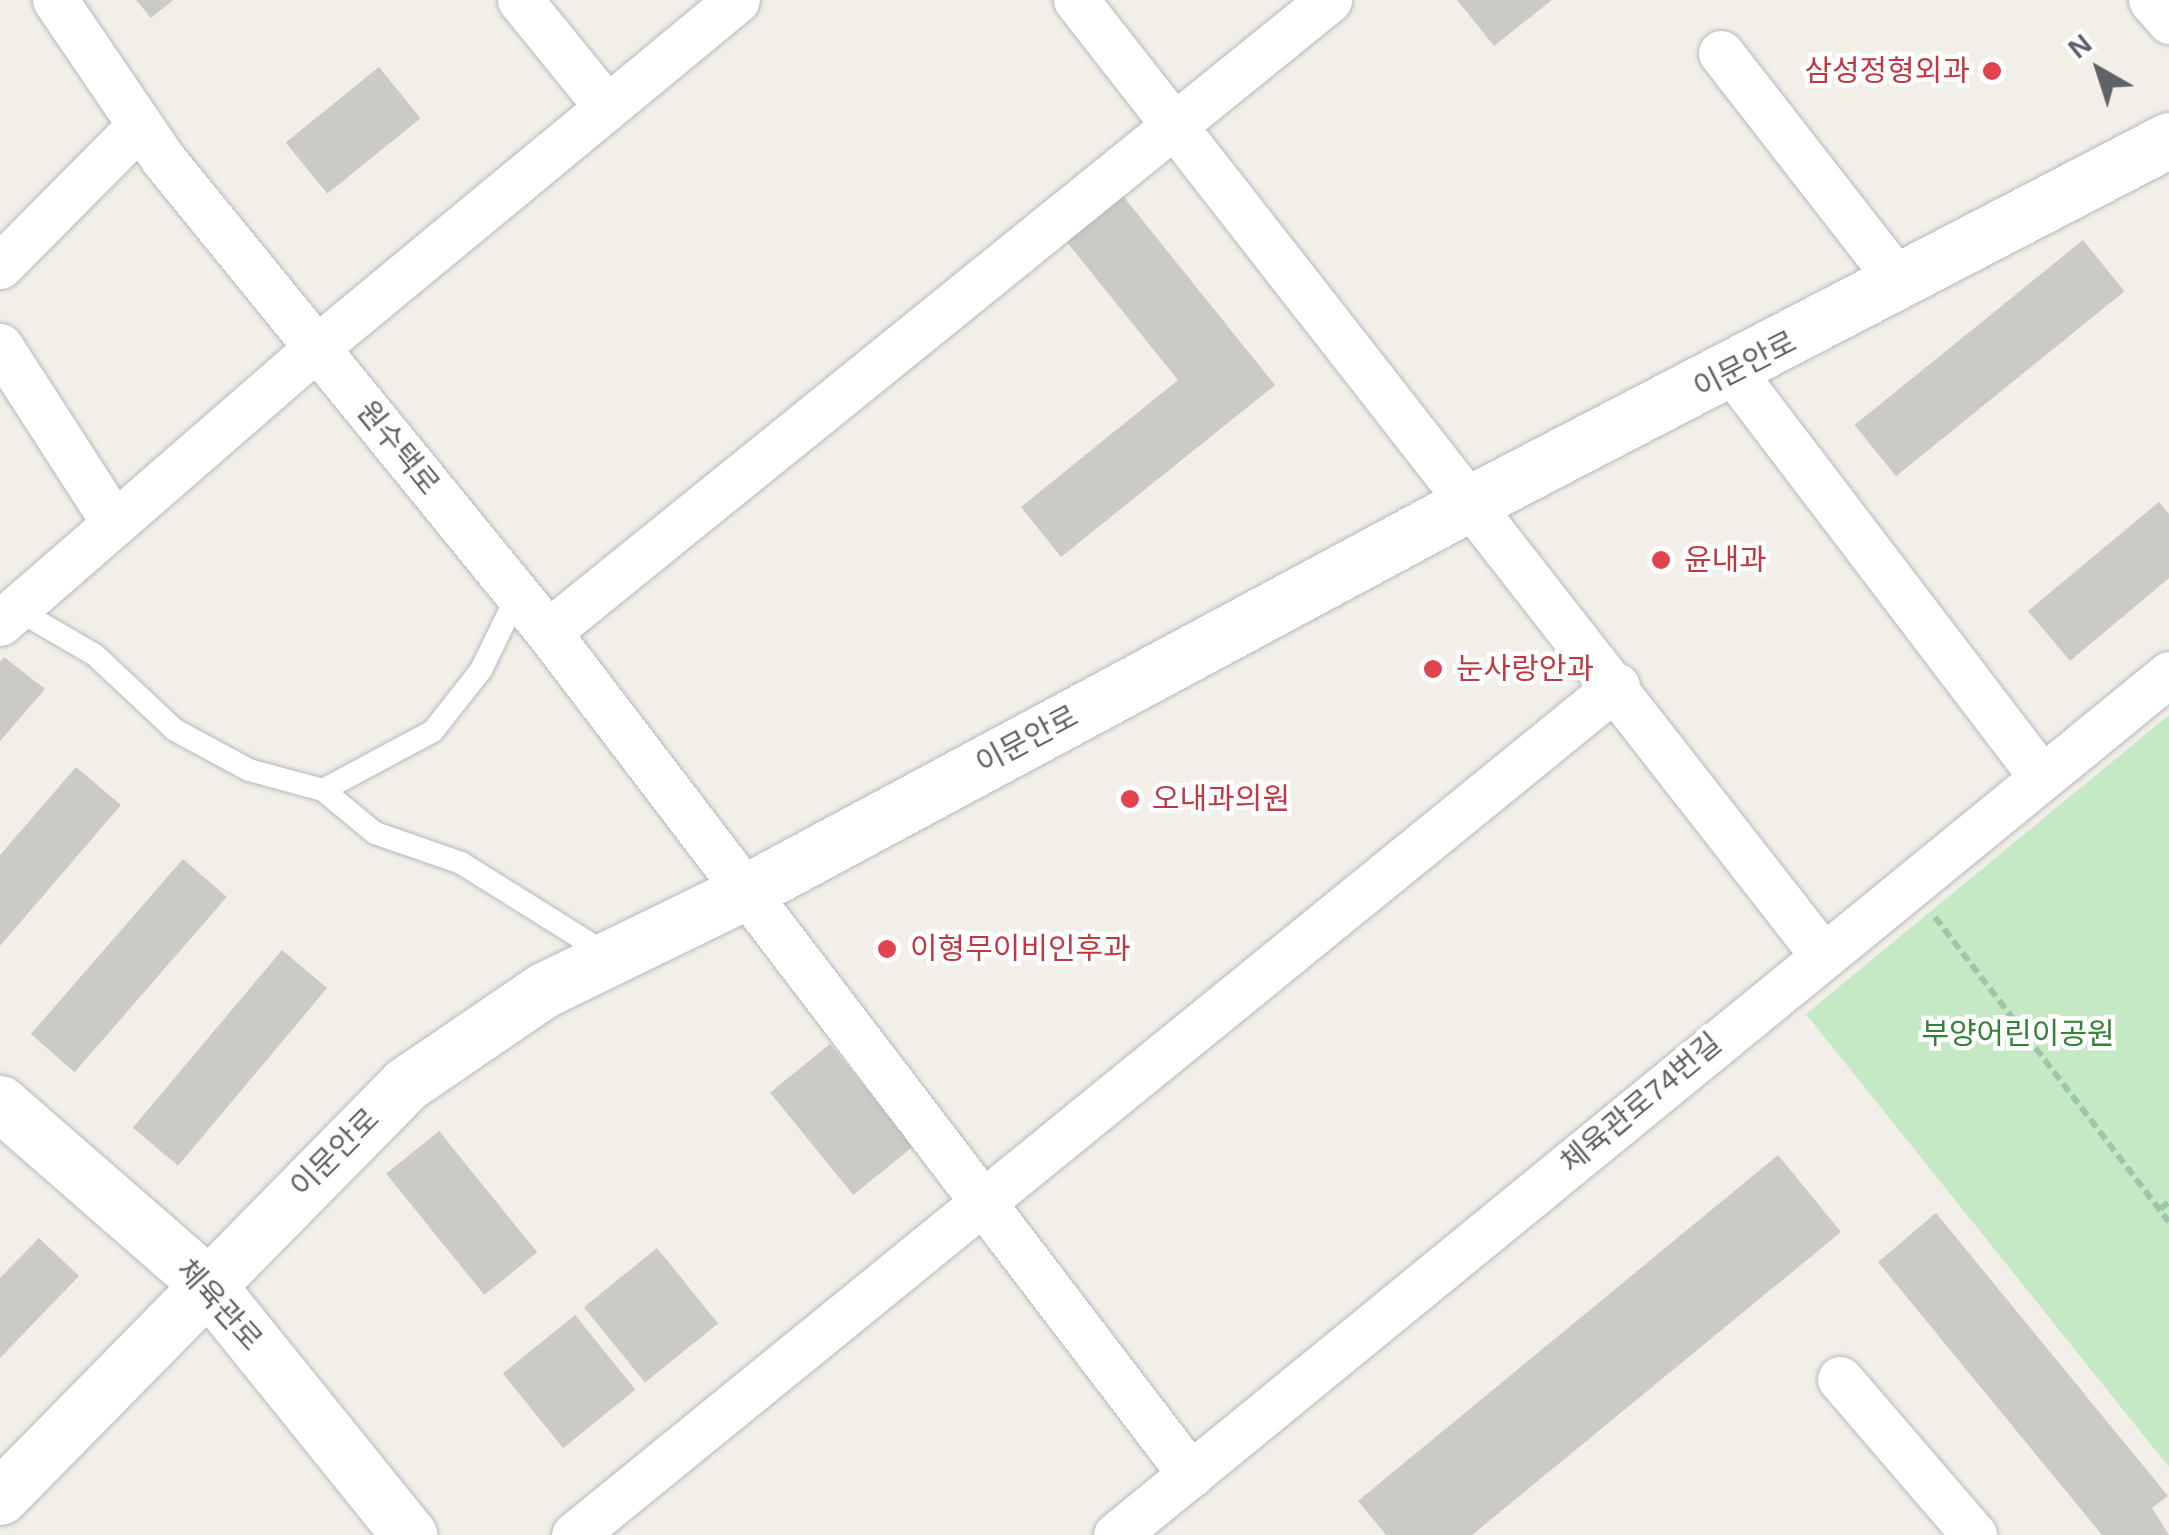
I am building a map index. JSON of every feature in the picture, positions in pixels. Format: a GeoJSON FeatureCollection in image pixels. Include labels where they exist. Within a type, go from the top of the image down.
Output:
{"type":"FeatureCollection","features":[{"type":"Feature","properties":{"kind":"street","name":"원수택로"},"geometry":{"type":"LineString","coordinates":[[55,0],[139,126],[548,632],[1190,1475]]}},
{"type":"Feature","properties":{"kind":"street"},"geometry":{"type":"LineString","coordinates":[[520,0],[606,106]]}},
{"type":"Feature","properties":{"kind":"street"},"geometry":{"type":"LineString","coordinates":[[8,616],[316,348],[737,0]]}},
{"type":"Feature","properties":{"kind":"street"},"geometry":{"type":"LineString","coordinates":[[1076,0],[1617,686],[1822,954]]}},
{"type":"Feature","properties":{"kind":"street"},"geometry":{"type":"LineString","coordinates":[[548,632],[1328,0]]}},
{"type":"Feature","properties":{"kind":"street"},"geometry":{"type":"LineString","coordinates":[[2152,0],[2169,21]]}},
{"type":"Feature","properties":{"kind":"street"},"geometry":{"type":"LineString","coordinates":[[1722,52],[1900,283]]}},
{"type":"Feature","properties":{"kind":"street"},"geometry":{"type":"LineString","coordinates":[[0,266],[139,126]]}},
{"type":"Feature","properties":{"kind":"street","name":"이문안로"},"geometry":{"type":"LineString","coordinates":[[0,1497],[206,1283],[406,1084],[544,990],[748,890],[1472,502],[1733,372],[2169,140]]}},
{"type":"Feature","properties":{"kind":"street"},"geometry":{"type":"LineString","coordinates":[[0,346],[114,523]]}},
{"type":"Feature","properties":{"kind":"street"},"geometry":{"type":"LineString","coordinates":[[1733,372],[2040,775]]}},
{"type":"Feature","properties":{"kind":"street","name":"체육관로74번길"},"geometry":{"type":"LineString","coordinates":[[1116,1535],[2040,775],[2169,674]]}},
{"type":"Feature","properties":{"kind":"street"},"geometry":{"type":"LineString","coordinates":[[574,1535],[1617,686]]}},
{"type":"Feature","properties":{"kind":"street","name":"체육관로"},"geometry":{"type":"LineString","coordinates":[[0,1103],[206,1283],[409,1535]]}},
{"type":"Feature","properties":{"kind":"street"},"geometry":{"type":"LineString","coordinates":[[1840,1379],[1974,1535]]}},
{"type":"Feature","properties":{"kind":"lane"},"geometry":{"type":"LineString","coordinates":[[323,790],[433,731],[480,670],[518,594]]}},
{"type":"Feature","properties":{"kind":"lane"},"geometry":{"type":"LineString","coordinates":[[8,616],[94,655],[175,730],[249,770],[323,790],[375,833],[461,864],[612,957]]}},
{"type":"Feature","properties":{"kind":"path"},"geometry":{"type":"LineString","coordinates":[[1908,884],[2169,1222]]}},
{"type":"Feature","properties":{"kind":"path"},"geometry":{"type":"LineString","coordinates":[[2160,1208],[2169,1202]]}},
{"type":"Feature","properties":{"kind":"green space","name":"부양어린이공원"},"geometry":{"type":"Polygon","coordinates":[[[2169,715],[2169,1467],[1806,1014],[2169,715]]]}},
{"type":"Feature","properties":{"kind":"building"},"geometry":{"type":"Polygon","coordinates":[[[136,0],[173,0],[151,18],[136,0]]]}},
{"type":"Feature","properties":{"kind":"building"},"geometry":{"type":"Polygon","coordinates":[[[1457,0],[1552,0],[1494,46],[1457,0]]]}},
{"type":"Feature","properties":{"kind":"building"},"geometry":{"type":"Polygon","coordinates":[[[379,67],[421,118],[327,194],[286,143],[379,67]]]}},
{"type":"Feature","properties":{"kind":"building"},"geometry":{"type":"Polygon","coordinates":[[[1123,196],[1275,385],[1061,557],[1021,507],[1178,380],[1066,241],[1123,196]]]}},
{"type":"Feature","properties":{"kind":"building"},"geometry":{"type":"Polygon","coordinates":[[[2083,240],[2125,291],[1896,476],[1855,425],[2083,240]]]}},
{"type":"Feature","properties":{"kind":"building"},"geometry":{"type":"Polygon","coordinates":[[[2159,502],[2169,514],[2169,578],[2070,661],[2028,611],[2159,502]]]}},
{"type":"Feature","properties":{"kind":"building"},"geometry":{"type":"Polygon","coordinates":[[[4,657],[45,689],[0,741],[0,662],[4,657]]]}},
{"type":"Feature","properties":{"kind":"building"},"geometry":{"type":"Polygon","coordinates":[[[76,767],[121,805],[0,946],[0,855],[76,767]]]}},
{"type":"Feature","properties":{"kind":"building"},"geometry":{"type":"Polygon","coordinates":[[[183,859],[227,897],[75,1072],[31,1034],[183,859]]]}},
{"type":"Feature","properties":{"kind":"building"},"geometry":{"type":"Polygon","coordinates":[[[282,950],[327,988],[178,1166],[133,1128],[282,950]]]}},
{"type":"Feature","properties":{"kind":"building"},"geometry":{"type":"Polygon","coordinates":[[[830,1044],[913,1147],[853,1195],[770,1092],[830,1044]]]}},
{"type":"Feature","properties":{"kind":"building"},"geometry":{"type":"Polygon","coordinates":[[[439,1131],[537,1252],[484,1295],[386,1174],[439,1131]]]}},
{"type":"Feature","properties":{"kind":"building"},"geometry":{"type":"Polygon","coordinates":[[[1778,1155],[1841,1232],[1472,1535],[1386,1535],[1358,1501],[1778,1155]]]}},
{"type":"Feature","properties":{"kind":"building"},"geometry":{"type":"Polygon","coordinates":[[[1936,1213],[2168,1496],[2152,1508],[2169,1535],[2102,1535],[1878,1262],[1936,1213]]]}},
{"type":"Feature","properties":{"kind":"building"},"geometry":{"type":"Polygon","coordinates":[[[39,1238],[79,1276],[0,1358],[0,1278],[39,1238]]]}},
{"type":"Feature","properties":{"kind":"building"},"geometry":{"type":"Polygon","coordinates":[[[657,1248],[718,1323],[645,1383],[584,1307],[657,1248]]]}},
{"type":"Feature","properties":{"kind":"building"},"geometry":{"type":"Polygon","coordinates":[[[575,1315],[635,1390],[563,1448],[503,1374],[575,1315]]]}},
{"type":"Feature","properties":{"kind":"place","name":"삼성정형외과"},"geometry":{"type":"Point","coordinates":[1992,71]}},
{"type":"Feature","properties":{"kind":"place","name":"윤내과"},"geometry":{"type":"Point","coordinates":[1661,560]}},
{"type":"Feature","properties":{"kind":"place","name":"눈사랑안과"},"geometry":{"type":"Point","coordinates":[1433,669]}},
{"type":"Feature","properties":{"kind":"place","name":"오내과의원"},"geometry":{"type":"Point","coordinates":[1130,799]}},
{"type":"Feature","properties":{"kind":"place","name":"이형무이비인후과"},"geometry":{"type":"Point","coordinates":[887,949]}}]}
